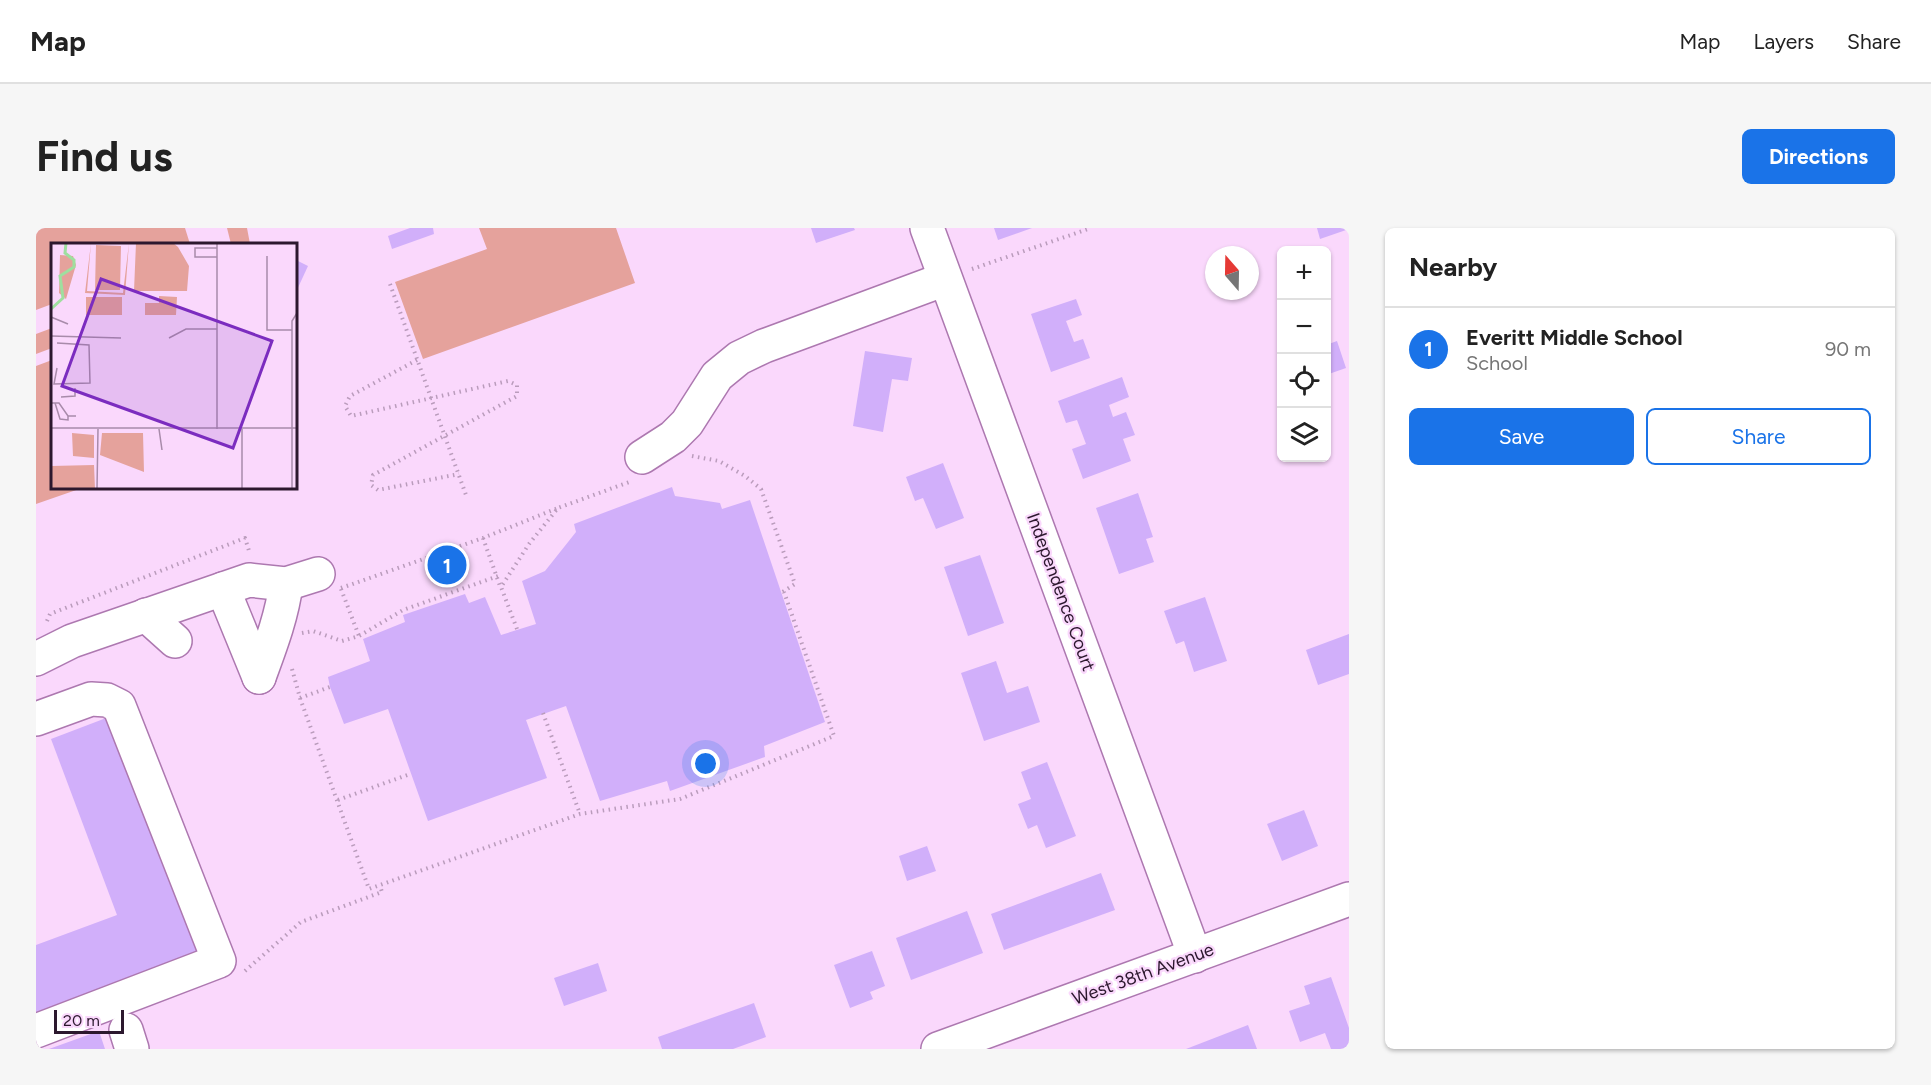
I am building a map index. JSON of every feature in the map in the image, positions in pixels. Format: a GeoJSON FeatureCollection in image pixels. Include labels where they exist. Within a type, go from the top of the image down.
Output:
{"type":"FeatureCollection","features":[{"type":"Feature","properties":{"kind":"street","name":"Independence Court"},"geometry":{"type":"LineString","coordinates":[[927,228],[1194,956]]}},
{"type":"Feature","properties":{"kind":"street"},"geometry":{"type":"LineString","coordinates":[[640,468],[687,423],[717,376],[739,358],[764,346],[945,279]]}},
{"type":"Feature","properties":{"kind":"street"},"geometry":{"type":"LineString","coordinates":[[36,659],[72,641],[249,580],[286,584],[330,584]]}},
{"type":"Feature","properties":{"kind":"street"},"geometry":{"type":"LineString","coordinates":[[223,589],[259,677],[269,650],[286,584]]}},
{"type":"Feature","properties":{"kind":"street"},"geometry":{"type":"LineString","coordinates":[[146,615],[175,641]]}},
{"type":"Feature","properties":{"kind":"street"},"geometry":{"type":"LineString","coordinates":[[36,719],[91,699],[107,700],[119,706],[219,961],[36,1031]]}},
{"type":"Feature","properties":{"kind":"street","name":"West 38th Avenue"},"geometry":{"type":"LineString","coordinates":[[938,1049],[1349,899]]}},
{"type":"Feature","properties":{"kind":"path"},"geometry":{"type":"LineString","coordinates":[[945,279],[1091,228]]}},
{"type":"Feature","properties":{"kind":"path"},"geometry":{"type":"LineString","coordinates":[[390,284],[466,495]]}},
{"type":"Feature","properties":{"kind":"path"},"geometry":{"type":"LineString","coordinates":[[417,360],[350,396],[345,406],[351,416],[508,381],[517,385],[518,396],[373,475],[371,485],[378,490],[459,474]]}},
{"type":"Feature","properties":{"kind":"path"},"geometry":{"type":"LineString","coordinates":[[290,660],[300,698],[369,889],[580,814],[680,799],[834,736],[783,592],[795,584],[761,489],[719,460],[684,455]]}},
{"type":"Feature","properties":{"kind":"path"},"geometry":{"type":"LineString","coordinates":[[359,636],[330,584],[483,538],[558,508],[640,468]]}},
{"type":"Feature","properties":{"kind":"path"},"geometry":{"type":"LineString","coordinates":[[501,587],[529,544],[558,508]]}},
{"type":"Feature","properties":{"kind":"path"},"geometry":{"type":"LineString","coordinates":[[483,538],[517,629]]}},
{"type":"Feature","properties":{"kind":"path"},"geometry":{"type":"LineString","coordinates":[[301,627],[296,635],[313,631],[342,640],[359,636],[403,610],[498,576]]}},
{"type":"Feature","properties":{"kind":"path"},"geometry":{"type":"LineString","coordinates":[[300,698],[330,687]]}},
{"type":"Feature","properties":{"kind":"path"},"geometry":{"type":"LineString","coordinates":[[543,713],[580,814]]}},
{"type":"Feature","properties":{"kind":"path"},"geometry":{"type":"LineString","coordinates":[[338,800],[410,774]]}},
{"type":"Feature","properties":{"kind":"shaded area"},"geometry":{"type":"Polygon","coordinates":[[[36,228],[185,228],[190,243],[51,243],[51,304],[36,310],[36,228]]]}},
{"type":"Feature","properties":{"kind":"shaded area"},"geometry":{"type":"Polygon","coordinates":[[[227,228],[247,228],[250,243],[231,243],[227,228]]]}},
{"type":"Feature","properties":{"kind":"shaded area"},"geometry":{"type":"Polygon","coordinates":[[[479,228],[616,228],[635,283],[423,359],[395,282],[487,249],[479,228]]]}},
{"type":"Feature","properties":{"kind":"shaded area"},"geometry":{"type":"Polygon","coordinates":[[[51,328],[51,348],[36,354],[36,334],[51,328]]]}},
{"type":"Feature","properties":{"kind":"shaded area"},"geometry":{"type":"Polygon","coordinates":[[[51,360],[51,489],[79,489],[36,504],[36,366],[51,360]]]}},
{"type":"Feature","properties":{"kind":"building"},"geometry":{"type":"Polygon","coordinates":[[[410,228],[433,228],[434,234],[392,249],[388,236],[410,228]]]}},
{"type":"Feature","properties":{"kind":"building"},"geometry":{"type":"Polygon","coordinates":[[[811,228],[854,228],[855,230],[816,243],[811,228]]]}},
{"type":"Feature","properties":{"kind":"building"},"geometry":{"type":"Polygon","coordinates":[[[994,228],[1032,228],[998,240],[994,228]]]}},
{"type":"Feature","properties":{"kind":"building"},"geometry":{"type":"Polygon","coordinates":[[[1317,228],[1349,228],[1349,229],[1320,239],[1317,228]]]}},
{"type":"Feature","properties":{"kind":"building"},"geometry":{"type":"Polygon","coordinates":[[[297,260],[308,266],[297,290],[297,260]]]}},
{"type":"Feature","properties":{"kind":"building"},"geometry":{"type":"Polygon","coordinates":[[[1076,299],[1082,315],[1066,321],[1074,342],[1083,339],[1090,358],[1051,372],[1031,314],[1076,299]]]}},
{"type":"Feature","properties":{"kind":"building"},"geometry":{"type":"Polygon","coordinates":[[[1337,341],[1346,368],[1331,373],[1331,354],[1331,343],[1337,341]]]}},
{"type":"Feature","properties":{"kind":"building"},"geometry":{"type":"Polygon","coordinates":[[[865,351],[912,358],[908,381],[892,379],[883,432],[853,426],[865,351]]]}},
{"type":"Feature","properties":{"kind":"building"},"geometry":{"type":"Polygon","coordinates":[[[1122,377],[1129,397],[1109,405],[1113,417],[1126,412],[1135,435],[1123,439],[1131,461],[1083,479],[1072,449],[1086,444],[1077,420],[1066,423],[1058,401],[1122,377]]]}},
{"type":"Feature","properties":{"kind":"building"},"geometry":{"type":"Polygon","coordinates":[[[943,463],[964,518],[936,529],[923,498],[915,501],[906,477],[943,463]]]}},
{"type":"Feature","properties":{"kind":"building"},"geometry":{"type":"Polygon","coordinates":[[[672,487],[675,496],[720,503],[722,509],[750,500],[825,722],[764,746],[765,757],[670,791],[667,781],[600,801],[566,706],[526,720],[547,778],[428,821],[388,709],[344,724],[328,677],[370,661],[363,639],[405,622],[403,615],[465,594],[469,603],[485,597],[501,635],[536,624],[522,581],[545,571],[576,532],[574,524],[672,487]]]}},
{"type":"Feature","properties":{"kind":"building"},"geometry":{"type":"Polygon","coordinates":[[[1138,493],[1153,537],[1146,539],[1154,562],[1119,574],[1096,508],[1138,493]]]}},
{"type":"Feature","properties":{"kind":"building"},"geometry":{"type":"Polygon","coordinates":[[[980,555],[1004,623],[968,636],[944,567],[980,555]]]}},
{"type":"Feature","properties":{"kind":"building"},"geometry":{"type":"Polygon","coordinates":[[[1205,597],[1227,661],[1194,672],[1184,641],[1176,644],[1164,611],[1205,597]]]}},
{"type":"Feature","properties":{"kind":"building"},"geometry":{"type":"Polygon","coordinates":[[[1349,634],[1349,674],[1318,685],[1306,650],[1349,634]]]}},
{"type":"Feature","properties":{"kind":"building"},"geometry":{"type":"Polygon","coordinates":[[[996,661],[1007,693],[1028,686],[1040,722],[984,741],[961,673],[996,661]]]}},
{"type":"Feature","properties":{"kind":"building"},"geometry":{"type":"Polygon","coordinates":[[[114,715],[203,952],[36,1014],[36,945],[117,915],[51,739],[114,715]]]}},
{"type":"Feature","properties":{"kind":"building"},"geometry":{"type":"Polygon","coordinates":[[[1047,762],[1076,836],[1046,848],[1037,825],[1028,829],[1018,804],[1031,799],[1021,772],[1047,762]]]}},
{"type":"Feature","properties":{"kind":"building"},"geometry":{"type":"Polygon","coordinates":[[[1304,810],[1318,846],[1282,861],[1267,824],[1304,810]]]}},
{"type":"Feature","properties":{"kind":"building"},"geometry":{"type":"Polygon","coordinates":[[[927,846],[936,871],[907,881],[899,856],[927,846]]]}},
{"type":"Feature","properties":{"kind":"building"},"geometry":{"type":"Polygon","coordinates":[[[1101,873],[1115,910],[1004,950],[991,914],[1101,873]]]}},
{"type":"Feature","properties":{"kind":"building"},"geometry":{"type":"Polygon","coordinates":[[[967,911],[983,953],[911,980],[896,938],[967,911]]]}},
{"type":"Feature","properties":{"kind":"building"},"geometry":{"type":"Polygon","coordinates":[[[872,951],[885,986],[870,992],[873,999],[850,1008],[834,965],[872,951]]]}},
{"type":"Feature","properties":{"kind":"building"},"geometry":{"type":"Polygon","coordinates":[[[598,963],[607,991],[564,1006],[554,978],[598,963]]]}},
{"type":"Feature","properties":{"kind":"building"},"geometry":{"type":"Polygon","coordinates":[[[1331,977],[1349,1028],[1349,1049],[1331,1049],[1325,1033],[1300,1042],[1289,1011],[1310,1004],[1304,986],[1331,977]]]}},
{"type":"Feature","properties":{"kind":"building"},"geometry":{"type":"Polygon","coordinates":[[[754,1003],[766,1037],[733,1049],[662,1049],[658,1037],[754,1003]]]}},
{"type":"Feature","properties":{"kind":"building"},"geometry":{"type":"Polygon","coordinates":[[[1248,1025],[1257,1049],[1186,1049],[1248,1025]]]}},
{"type":"Feature","properties":{"kind":"building"},"geometry":{"type":"Polygon","coordinates":[[[99,1031],[105,1049],[49,1049],[99,1031]]]}},
{"type":"Feature","properties":{"kind":"place","name":"Everitt Middle School"},"geometry":{"type":"Point","coordinates":[447,565]}}]}
